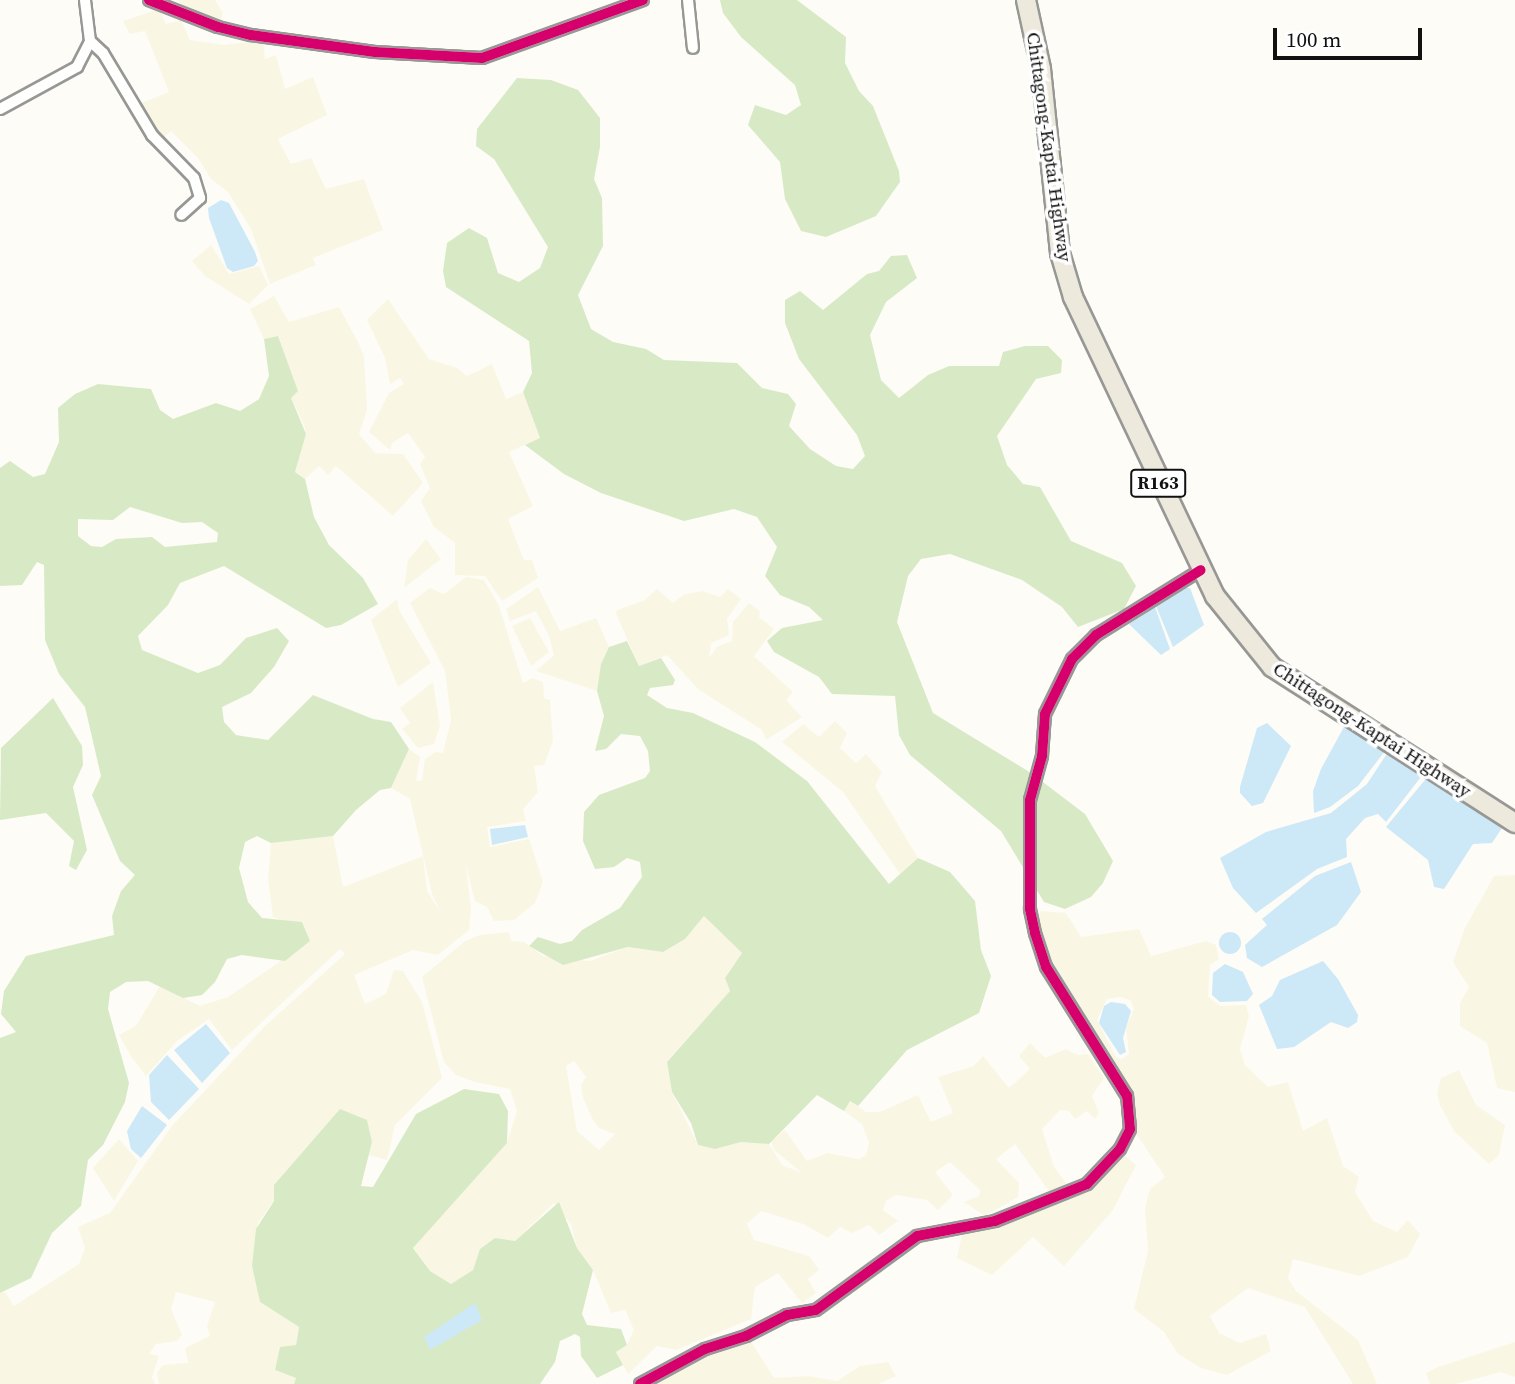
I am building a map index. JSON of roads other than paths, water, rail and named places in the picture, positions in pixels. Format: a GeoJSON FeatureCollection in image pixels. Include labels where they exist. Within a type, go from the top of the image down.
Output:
{"type":"FeatureCollection","features":[{"type":"Feature","properties":{"kind":"main road","name":"Chittagong-Kaptai Highway"},"geometry":{"type":"LineString","coordinates":[[1026,0],[1041,69],[1060,253],[1073,297],[1201,570],[1243,636],[1272,667],[1515,823]]}},
{"type":"Feature","properties":{"kind":"street"},"geometry":{"type":"LineString","coordinates":[[0,109],[77,67],[90,41],[85,0]]}},
{"type":"Feature","properties":{"kind":"street"},"geometry":{"type":"LineString","coordinates":[[149,0],[218,27],[263,37],[376,52],[482,58],[643,0]]}},
{"type":"Feature","properties":{"kind":"street"},"geometry":{"type":"LineString","coordinates":[[688,0],[693,48]]}},
{"type":"Feature","properties":{"kind":"street"},"geometry":{"type":"LineString","coordinates":[[90,41],[103,52],[152,135],[194,178],[200,198],[181,215]]}},
{"type":"Feature","properties":{"kind":"street"},"geometry":{"type":"LineString","coordinates":[[640,1384],[705,1349],[746,1336],[787,1315],[816,1310],[917,1236],[995,1221],[1087,1184],[1120,1149],[1130,1129],[1127,1096],[1046,967],[1035,933],[1030,909],[1030,800],[1042,756],[1045,714],[1072,659],[1096,635],[1201,570]]}},
{"type":"Feature","properties":{"kind":"water"},"geometry":{"type":"Polygon","coordinates":[[[221,200],[229,203],[255,252],[258,261],[254,266],[233,272],[227,268],[208,208],[221,200]]]}},
{"type":"Feature","properties":{"kind":"water"},"geometry":{"type":"Polygon","coordinates":[[[1183,588],[1190,588],[1204,625],[1173,647],[1156,606],[1183,588]]]}},
{"type":"Feature","properties":{"kind":"water"},"geometry":{"type":"Polygon","coordinates":[[[1155,607],[1170,649],[1161,655],[1129,624],[1155,607]]]}},
{"type":"Feature","properties":{"kind":"water"},"geometry":{"type":"Polygon","coordinates":[[[1267,723],[1291,746],[1263,803],[1252,806],[1240,793],[1240,787],[1257,728],[1267,723]]]}},
{"type":"Feature","properties":{"kind":"water"},"geometry":{"type":"Polygon","coordinates":[[[1345,725],[1385,751],[1358,786],[1330,807],[1314,813],[1313,791],[1321,769],[1345,725]]]}},
{"type":"Feature","properties":{"kind":"water"},"geometry":{"type":"Polygon","coordinates":[[[1388,752],[1424,773],[1386,822],[1378,814],[1365,818],[1346,839],[1347,857],[1317,869],[1256,913],[1233,888],[1220,858],[1266,832],[1331,813],[1367,784],[1388,752]]]}},
{"type":"Feature","properties":{"kind":"water"},"geometry":{"type":"Polygon","coordinates":[[[1429,775],[1499,819],[1502,828],[1492,843],[1473,844],[1444,889],[1434,887],[1428,860],[1386,827],[1429,775]]]}},
{"type":"Feature","properties":{"kind":"water"},"geometry":{"type":"Polygon","coordinates":[[[525,825],[528,837],[492,845],[490,829],[525,825]]]}},
{"type":"Feature","properties":{"kind":"water"},"geometry":{"type":"Polygon","coordinates":[[[1351,862],[1361,892],[1337,925],[1262,967],[1247,958],[1245,945],[1267,925],[1262,919],[1315,876],[1351,862]]]}},
{"type":"Feature","properties":{"kind":"water"},"geometry":{"type":"Polygon","coordinates":[[[1230,932],[1238,935],[1241,943],[1238,951],[1230,954],[1222,951],[1219,943],[1222,935],[1230,932]]]}},
{"type":"Feature","properties":{"kind":"water"},"geometry":{"type":"Polygon","coordinates":[[[1323,961],[1338,979],[1358,1015],[1357,1022],[1348,1028],[1331,1022],[1294,1047],[1277,1049],[1259,1005],[1272,996],[1280,980],[1323,961]]]}},
{"type":"Feature","properties":{"kind":"water"},"geometry":{"type":"Polygon","coordinates":[[[1225,964],[1243,972],[1253,994],[1247,1001],[1220,1002],[1212,995],[1213,973],[1225,964]]]}},
{"type":"Feature","properties":{"kind":"water"},"geometry":{"type":"Polygon","coordinates":[[[1111,1002],[1125,1004],[1131,1011],[1123,1038],[1126,1052],[1120,1055],[1099,1023],[1104,1006],[1111,1002]]]}},
{"type":"Feature","properties":{"kind":"water"},"geometry":{"type":"Polygon","coordinates":[[[206,1024],[230,1053],[202,1083],[174,1050],[206,1024]]]}},
{"type":"Feature","properties":{"kind":"water"},"geometry":{"type":"Polygon","coordinates":[[[167,1055],[199,1089],[169,1120],[151,1102],[149,1075],[167,1055]]]}},
{"type":"Feature","properties":{"kind":"water"},"geometry":{"type":"Polygon","coordinates":[[[142,1106],[167,1125],[141,1158],[131,1149],[127,1131],[142,1106]]]}},
{"type":"Feature","properties":{"kind":"water"},"geometry":{"type":"Polygon","coordinates":[[[475,1303],[482,1320],[430,1350],[424,1337],[475,1303]]]}}]}
